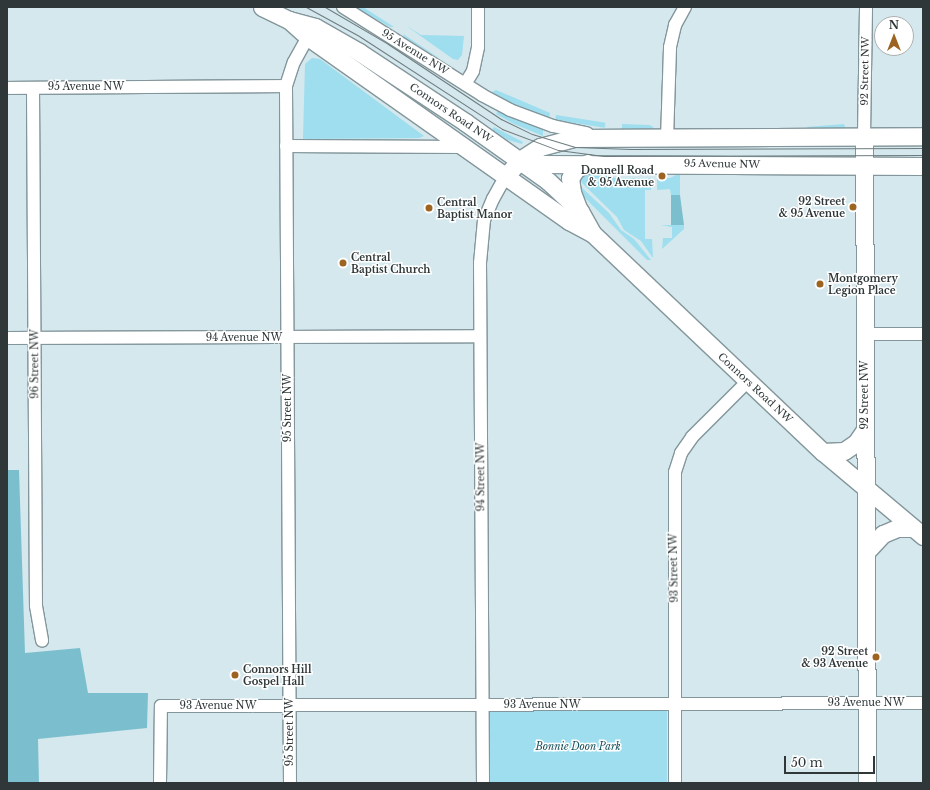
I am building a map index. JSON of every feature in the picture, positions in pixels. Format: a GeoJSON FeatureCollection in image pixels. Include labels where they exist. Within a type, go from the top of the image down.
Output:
{"type":"FeatureCollection","features":[{"type":"Feature","properties":{"kind":"street","name":"Connors Road NW"},"geometry":{"type":"LineString","coordinates":[[262,7],[289,20],[315,27],[359,52],[520,160],[548,181],[580,211],[592,234]]}},
{"type":"Feature","properties":{"kind":"street","name":"95 Avenue NW"},"geometry":{"type":"LineString","coordinates":[[343,7],[465,84],[510,110],[539,122],[568,130],[623,138]]}},
{"type":"Feature","properties":{"kind":"street"},"geometry":{"type":"LineString","coordinates":[[465,84],[473,71],[479,38],[478,7]]}},
{"type":"Feature","properties":{"kind":"street"},"geometry":{"type":"LineString","coordinates":[[667,139],[670,47],[675,25],[685,7]]}},
{"type":"Feature","properties":{"kind":"street","name":"92 Street NW"},"geometry":{"type":"LineString","coordinates":[[866,7],[864,136],[864,431],[867,783]]}},
{"type":"Feature","properties":{"kind":"street","name":"Connors Road NW"},"geometry":{"type":"LineString","coordinates":[[289,20],[308,37],[569,221],[592,234],[823,452],[917,532]]}},
{"type":"Feature","properties":{"kind":"street","name":"95 Street NW"},"geometry":{"type":"LineString","coordinates":[[290,783],[286,86],[294,62],[308,37]]}},
{"type":"Feature","properties":{"kind":"street","name":"95 Avenue NW"},"geometry":{"type":"LineString","coordinates":[[7,88],[286,86]]}},
{"type":"Feature","properties":{"kind":"street","name":"96 Street NW"},"geometry":{"type":"LineString","coordinates":[[33,88],[36,606],[42,640]]}},
{"type":"Feature","properties":{"kind":"street","name":"95 Avenue NW"},"geometry":{"type":"LineString","coordinates":[[506,176],[520,160],[540,147],[564,140],[623,138],[667,139],[923,136]]}},
{"type":"Feature","properties":{"kind":"street"},"geometry":{"type":"LineString","coordinates":[[286,146],[464,146]]}},
{"type":"Feature","properties":{"kind":"street","name":"95 Avenue NW"},"geometry":{"type":"LineString","coordinates":[[520,160],[539,164],[588,163],[923,166]]}},
{"type":"Feature","properties":{"kind":"street"},"geometry":{"type":"LineString","coordinates":[[580,211],[572,192],[570,178],[576,169],[588,163]]}},
{"type":"Feature","properties":{"kind":"street","name":"94 Street NW"},"geometry":{"type":"LineString","coordinates":[[482,783],[481,239],[493,199],[506,176]]}},
{"type":"Feature","properties":{"kind":"street"},"geometry":{"type":"LineString","coordinates":[[864,334],[923,334]]}},
{"type":"Feature","properties":{"kind":"street","name":"94 Avenue NW"},"geometry":{"type":"LineString","coordinates":[[7,338],[480,336]]}},
{"type":"Feature","properties":{"kind":"street","name":"93 Street NW"},"geometry":{"type":"LineString","coordinates":[[676,783],[675,472],[681,453],[692,437],[748,381]]}},
{"type":"Feature","properties":{"kind":"street"},"geometry":{"type":"LineString","coordinates":[[823,452],[844,451],[856,443],[864,431]]}},
{"type":"Feature","properties":{"kind":"street"},"geometry":{"type":"LineString","coordinates":[[866,552],[883,534],[897,528],[917,532]]}},
{"type":"Feature","properties":{"kind":"street","name":"93 Avenue NW"},"geometry":{"type":"LineString","coordinates":[[160,783],[161,706],[923,703]]}},
{"type":"Feature","properties":{"kind":"green space"},"geometry":{"type":"Polygon","coordinates":[[[355,7],[363,7],[394,27],[390,27],[355,7]]]}},
{"type":"Feature","properties":{"kind":"green space"},"geometry":{"type":"Polygon","coordinates":[[[405,25],[421,35],[464,36],[462,55],[458,60],[453,59],[405,25]]]}},
{"type":"Feature","properties":{"kind":"green space"},"geometry":{"type":"Polygon","coordinates":[[[403,34],[443,60],[405,38],[403,34]]]}},
{"type":"Feature","properties":{"kind":"green space"},"geometry":{"type":"Polygon","coordinates":[[[312,58],[320,59],[424,136],[419,138],[303,139],[305,64],[312,58]]]}},
{"type":"Feature","properties":{"kind":"green space"},"geometry":{"type":"Polygon","coordinates":[[[496,90],[550,113],[549,118],[507,103],[492,92],[496,90]]]}},
{"type":"Feature","properties":{"kind":"green space"},"geometry":{"type":"Polygon","coordinates":[[[498,111],[543,129],[543,136],[514,124],[496,114],[498,111]]]}},
{"type":"Feature","properties":{"kind":"green space"},"geometry":{"type":"Polygon","coordinates":[[[556,115],[605,123],[605,128],[555,120],[556,115]]]}},
{"type":"Feature","properties":{"kind":"green space"},"geometry":{"type":"Polygon","coordinates":[[[622,124],[649,125],[654,127],[647,130],[622,129],[622,124]]]}},
{"type":"Feature","properties":{"kind":"green space"},"geometry":{"type":"Polygon","coordinates":[[[844,124],[846,129],[810,131],[807,127],[844,124]]]}},
{"type":"Feature","properties":{"kind":"green space"},"geometry":{"type":"Polygon","coordinates":[[[494,127],[523,142],[522,144],[508,140],[492,130],[494,127]]]}},
{"type":"Feature","properties":{"kind":"green space"},"geometry":{"type":"Polygon","coordinates":[[[593,172],[615,178],[651,178],[651,190],[645,190],[645,239],[652,239],[653,258],[641,241],[624,230],[617,217],[582,183],[580,179],[582,175],[593,172]]]}},
{"type":"Feature","properties":{"kind":"green space"},"geometry":{"type":"Polygon","coordinates":[[[680,173],[680,195],[671,195],[670,189],[657,190],[657,178],[670,178],[680,173]]]}},
{"type":"Feature","properties":{"kind":"green space"},"geometry":{"type":"Polygon","coordinates":[[[579,185],[609,213],[621,230],[634,239],[651,260],[647,260],[579,192],[579,185]]]}},
{"type":"Feature","properties":{"kind":"green space"},"geometry":{"type":"Polygon","coordinates":[[[661,225],[684,225],[684,229],[662,249],[663,238],[672,238],[672,227],[661,225]]]}},
{"type":"Feature","properties":{"kind":"green space","name":"Bonnie Doon Park"},"geometry":{"type":"Polygon","coordinates":[[[489,711],[667,711],[667,783],[489,783],[489,711]]]}},
{"type":"Feature","properties":{"kind":"shaded area"},"geometry":{"type":"Polygon","coordinates":[[[671,195],[680,195],[684,225],[671,225],[671,195]]]}},
{"type":"Feature","properties":{"kind":"shaded area"},"geometry":{"type":"Polygon","coordinates":[[[7,470],[19,470],[25,653],[80,648],[88,693],[148,693],[147,728],[38,739],[39,783],[7,783],[7,470]]]}},
{"type":"Feature","properties":{"kind":"tram line"},"geometry":{"type":"LineString","coordinates":[[306,7],[359,36],[502,129],[558,150],[604,156],[923,155]]}},
{"type":"Feature","properties":{"kind":"tram line"},"geometry":{"type":"LineString","coordinates":[[325,7],[388,44],[501,119],[532,134],[575,147],[631,149],[923,148]]}},
{"type":"Feature","properties":{"kind":"place","name":"Donnell Road & 95 Avenue"},"geometry":{"type":"Point","coordinates":[662,176]}},
{"type":"Feature","properties":{"kind":"place","name":"92 Street & 95 Avenue"},"geometry":{"type":"Point","coordinates":[853,207]}},
{"type":"Feature","properties":{"kind":"place","name":"Central Baptist Manor"},"geometry":{"type":"Point","coordinates":[429,208]}},
{"type":"Feature","properties":{"kind":"place","name":"Central Baptist Church"},"geometry":{"type":"Point","coordinates":[343,263]}},
{"type":"Feature","properties":{"kind":"place","name":"Montgomery Legion Place"},"geometry":{"type":"Point","coordinates":[820,284]}},
{"type":"Feature","properties":{"kind":"place","name":"92 Street & 93 Avenue"},"geometry":{"type":"Point","coordinates":[876,657]}},
{"type":"Feature","properties":{"kind":"place","name":"Connors Hill Gospel Hall"},"geometry":{"type":"Point","coordinates":[235,675]}}]}
